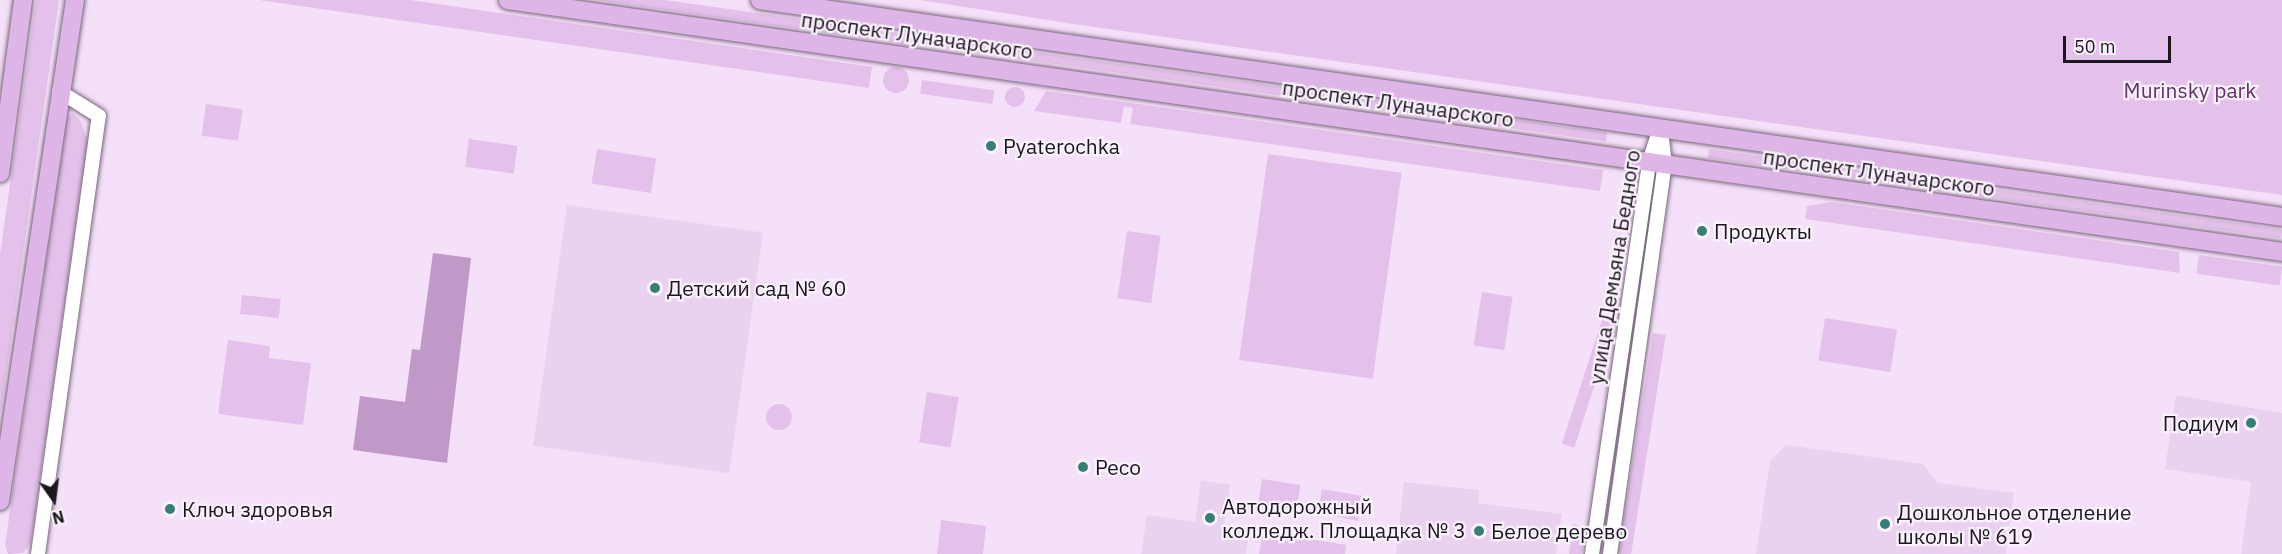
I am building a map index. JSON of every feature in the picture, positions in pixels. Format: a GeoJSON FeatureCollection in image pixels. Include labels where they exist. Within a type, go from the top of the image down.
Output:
{"type":"FeatureCollection","features":[{"type":"Feature","properties":{"kind":"main road"},"geometry":{"type":"LineString","coordinates":[[0,173],[6,87],[23,0]]}},
{"type":"Feature","properties":{"kind":"main road"},"geometry":{"type":"LineString","coordinates":[[0,501],[59,91],[75,0]]}},
{"type":"Feature","properties":{"kind":"main road","name":"проспект Луначарского"},"geometry":{"type":"LineString","coordinates":[[508,0],[2282,252]]}},
{"type":"Feature","properties":{"kind":"main road","name":"проспект Луначарского"},"geometry":{"type":"LineString","coordinates":[[760,0],[2282,217]]}},
{"type":"Feature","properties":{"kind":"street"},"geometry":{"type":"LineString","coordinates":[[38,554],[99,116],[59,91]]}},
{"type":"Feature","properties":{"kind":"street","name":"улица Демьяна Бедного"},"geometry":{"type":"LineString","coordinates":[[1610,554],[1660,128]]}},
{"type":"Feature","properties":{"kind":"street","name":"улица Демьяна Бедного"},"geometry":{"type":"LineString","coordinates":[[1592,554],[1657,163]]}},
{"type":"Feature","properties":{"kind":"shaded area","name":"Детский сад № 60"},"geometry":{"type":"Polygon","coordinates":[[[567,205],[763,233],[729,473],[533,446],[567,205]]]}},
{"type":"Feature","properties":{"kind":"shaded area"},"geometry":{"type":"Polygon","coordinates":[[[2176,395],[2282,413],[2282,554],[2241,554],[2251,482],[2165,469],[2176,395]]]}},
{"type":"Feature","properties":{"kind":"shaded area","name":"Дошкольное отделение школы № 619"},"geometry":{"type":"Polygon","coordinates":[[[1786,445],[1923,464],[1938,483],[2014,493],[2006,554],[1756,554],[1770,461],[1786,445]]]}},
{"type":"Feature","properties":{"kind":"shaded area","name":"Автодорожный колледж. Площадка № 3"},"geometry":{"type":"Polygon","coordinates":[[[1201,480],[1230,485],[1224,526],[1250,529],[1246,554],[1141,554],[1147,515],[1195,522],[1201,480]]]}},
{"type":"Feature","properties":{"kind":"shaded area","name":"Белое дерево"},"geometry":{"type":"Polygon","coordinates":[[[1404,482],[1479,490],[1478,503],[1562,514],[1556,554],[1396,554],[1404,482]]]}},
{"type":"Feature","properties":{"kind":"green space"},"geometry":{"type":"Polygon","coordinates":[[[36,0],[59,0],[0,417],[0,255],[36,0]]]}},
{"type":"Feature","properties":{"kind":"green space"},"geometry":{"type":"Polygon","coordinates":[[[259,0],[410,0],[872,67],[869,88],[259,0]]]}},
{"type":"Feature","properties":{"kind":"green space"},"geometry":{"type":"Polygon","coordinates":[[[596,0],[665,0],[913,35],[912,45],[596,0]]]}},
{"type":"Feature","properties":{"kind":"green space","name":"Murinsky park"},"geometry":{"type":"Polygon","coordinates":[[[920,0],[2282,0],[2282,195],[1073,24],[920,0]]]}},
{"type":"Feature","properties":{"kind":"green space"},"geometry":{"type":"Polygon","coordinates":[[[927,37],[1607,133],[1606,142],[926,46],[927,37]]]}},
{"type":"Feature","properties":{"kind":"green space"},"geometry":{"type":"Polygon","coordinates":[[[896,67],[905,71],[909,80],[905,89],[896,93],[887,89],[883,80],[887,71],[896,67]]]}},
{"type":"Feature","properties":{"kind":"green space"},"geometry":{"type":"Polygon","coordinates":[[[922,80],[994,90],[992,104],[920,94],[922,80]]]}},
{"type":"Feature","properties":{"kind":"green space"},"geometry":{"type":"Polygon","coordinates":[[[1015,87],[1022,90],[1025,97],[1022,104],[1015,107],[1008,104],[1005,97],[1008,90],[1015,87]]]}},
{"type":"Feature","properties":{"kind":"green space"},"geometry":{"type":"Polygon","coordinates":[[[1046,91],[1603,170],[1600,191],[1130,124],[1133,108],[1124,106],[1121,123],[1034,111],[1046,91]]]}},
{"type":"Feature","properties":{"kind":"green space"},"geometry":{"type":"Polygon","coordinates":[[[206,104],[243,109],[238,141],[202,136],[206,104]]]}},
{"type":"Feature","properties":{"kind":"green space"},"geometry":{"type":"Polygon","coordinates":[[[73,113],[80,120],[88,141],[31,543],[23,553],[8,554],[5,545],[67,118],[73,113]]]}},
{"type":"Feature","properties":{"kind":"green space"},"geometry":{"type":"Polygon","coordinates":[[[469,139],[518,146],[514,174],[465,167],[469,139]]]}},
{"type":"Feature","properties":{"kind":"green space"},"geometry":{"type":"Polygon","coordinates":[[[597,149],[656,158],[651,193],[592,184],[597,149]]]}},
{"type":"Feature","properties":{"kind":"green space"},"geometry":{"type":"Polygon","coordinates":[[[1709,149],[2282,230],[2281,238],[1708,158],[1709,149]]]}},
{"type":"Feature","properties":{"kind":"green space"},"geometry":{"type":"Polygon","coordinates":[[[1268,154],[1402,173],[1373,379],[1239,360],[1268,154]]]}},
{"type":"Feature","properties":{"kind":"green space"},"geometry":{"type":"Polygon","coordinates":[[[1831,202],[2179,252],[2180,273],[1805,219],[1807,206],[1831,202]]]}},
{"type":"Feature","properties":{"kind":"green space"},"geometry":{"type":"Polygon","coordinates":[[[1127,231],[1161,236],[1151,303],[1118,298],[1127,231]]]}},
{"type":"Feature","properties":{"kind":"green space"},"geometry":{"type":"Polygon","coordinates":[[[2199,255],[2282,267],[2280,286],[2196,274],[2199,255]]]}},
{"type":"Feature","properties":{"kind":"green space"},"geometry":{"type":"Polygon","coordinates":[[[1482,292],[1513,297],[1504,350],[1474,345],[1482,292]]]}},
{"type":"Feature","properties":{"kind":"green space"},"geometry":{"type":"Polygon","coordinates":[[[242,295],[281,299],[279,318],[240,314],[242,295]]]}},
{"type":"Feature","properties":{"kind":"green space"},"geometry":{"type":"Polygon","coordinates":[[[1825,318],[1897,329],[1890,372],[1818,360],[1825,318]]]}},
{"type":"Feature","properties":{"kind":"green space"},"geometry":{"type":"Polygon","coordinates":[[[1602,320],[1614,324],[1574,448],[1562,444],[1602,320]]]}},
{"type":"Feature","properties":{"kind":"green space"},"geometry":{"type":"Polygon","coordinates":[[[1653,333],[1666,335],[1631,554],[1618,553],[1653,333]]]}},
{"type":"Feature","properties":{"kind":"green space"},"geometry":{"type":"Polygon","coordinates":[[[228,340],[270,346],[269,358],[311,363],[303,425],[218,414],[228,340]]]}},
{"type":"Feature","properties":{"kind":"green space"},"geometry":{"type":"Polygon","coordinates":[[[927,392],[959,397],[951,447],[919,442],[927,392]]]}},
{"type":"Feature","properties":{"kind":"green space"},"geometry":{"type":"Polygon","coordinates":[[[779,404],[788,408],[792,417],[788,426],[779,430],[770,426],[766,417],[770,408],[779,404]]]}},
{"type":"Feature","properties":{"kind":"green space"},"geometry":{"type":"Polygon","coordinates":[[[1262,479],[1301,485],[1297,510],[1258,504],[1262,479]]]}},
{"type":"Feature","properties":{"kind":"green space"},"geometry":{"type":"Polygon","coordinates":[[[1322,489],[1362,496],[1358,521],[1318,514],[1322,489]]]}},
{"type":"Feature","properties":{"kind":"green space"},"geometry":{"type":"Polygon","coordinates":[[[941,520],[986,526],[983,554],[937,554],[941,520]]]}},
{"type":"Feature","properties":{"kind":"green space"},"geometry":{"type":"Polygon","coordinates":[[[1573,523],[1585,530],[1581,554],[1569,554],[1573,523]]]}},
{"type":"Feature","properties":{"kind":"green space"},"geometry":{"type":"Polygon","coordinates":[[[1263,531],[1346,545],[1345,554],[1259,554],[1263,531]]]}},
{"type":"Feature","properties":{"kind":"building"},"geometry":{"type":"Polygon","coordinates":[[[433,253],[471,258],[447,463],[353,450],[360,396],[405,402],[412,349],[420,350],[433,253]]]}},
{"type":"Feature","properties":{"kind":"place","name":"Pyaterochka"},"geometry":{"type":"Point","coordinates":[991,146]}},
{"type":"Feature","properties":{"kind":"place","name":"Продукты"},"geometry":{"type":"Point","coordinates":[1702,231]}},
{"type":"Feature","properties":{"kind":"place","name":"Детский сад № 60"},"geometry":{"type":"Point","coordinates":[655,288]}},
{"type":"Feature","properties":{"kind":"place","name":"Подиум"},"geometry":{"type":"Point","coordinates":[2251,423]}},
{"type":"Feature","properties":{"kind":"place","name":"Ресо"},"geometry":{"type":"Point","coordinates":[1083,467]}},
{"type":"Feature","properties":{"kind":"place","name":"Ключ здоровья"},"geometry":{"type":"Point","coordinates":[170,509]}},
{"type":"Feature","properties":{"kind":"place","name":"Автодорожный колледж. Площадка № 3"},"geometry":{"type":"Point","coordinates":[1210,518]}},
{"type":"Feature","properties":{"kind":"place","name":"Дошкольное отделение школы № 619"},"geometry":{"type":"Point","coordinates":[1885,524]}},
{"type":"Feature","properties":{"kind":"place","name":"Белое дерево"},"geometry":{"type":"Point","coordinates":[1479,531]}}]}
